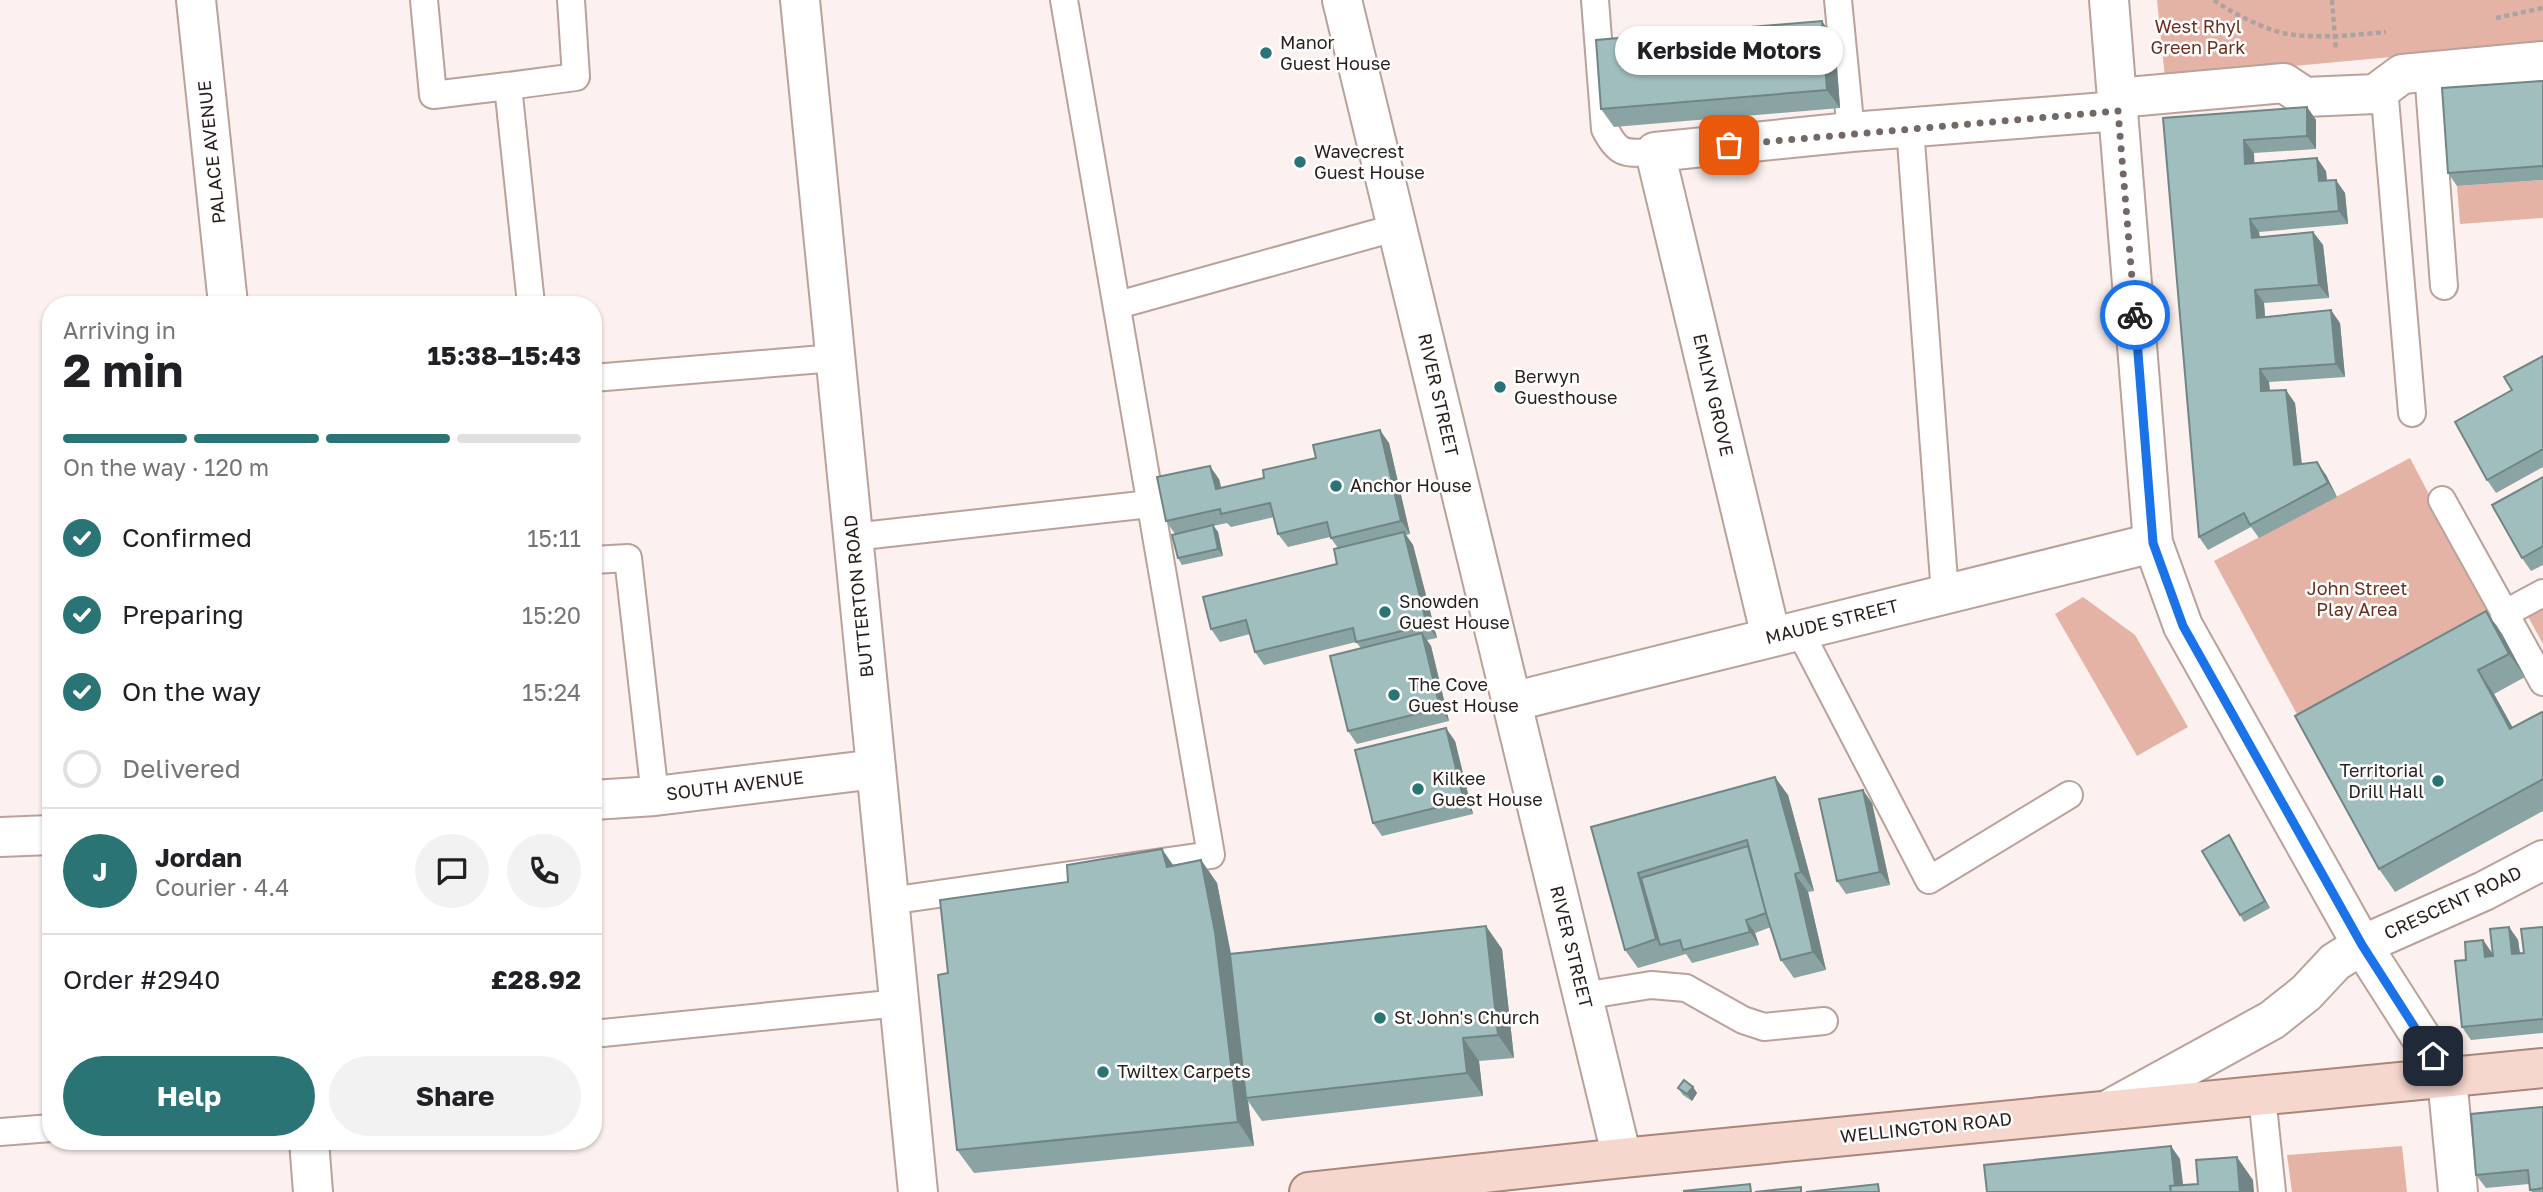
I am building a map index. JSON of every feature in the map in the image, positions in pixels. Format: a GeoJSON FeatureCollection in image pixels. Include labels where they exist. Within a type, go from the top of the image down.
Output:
{"type":"FeatureCollection","features":[{"type":"Feature","properties":{"kind":"main road","name":"WELLINGTON ROAD"},"geometry":{"type":"LineString","coordinates":[[1309,1192],[1396,1188],[1622,1158],[2543,1069]]}},
{"type":"Feature","properties":{"kind":"street","name":"PALACE AVENUE"},"geometry":{"type":"LineString","coordinates":[[197,0],[227,296]]}},
{"type":"Feature","properties":{"kind":"street","name":"BUTTERTON ROAD"},"geometry":{"type":"LineString","coordinates":[[800,0],[918,1192]]}},
{"type":"Feature","properties":{"kind":"street","name":"RIVER STREET"},"geometry":{"type":"LineString","coordinates":[[1342,0],[1622,1158]]}},
{"type":"Feature","properties":{"kind":"street"},"geometry":{"type":"LineString","coordinates":[[2109,0],[2153,543],[2183,626],[2362,945],[2448,1078],[2458,1192]]}},
{"type":"Feature","properties":{"kind":"street"},"geometry":{"type":"LineString","coordinates":[[1656,152],[1910,128],[2284,83],[2305,96],[2375,94],[2402,74],[2543,61]]}},
{"type":"Feature","properties":{"kind":"street","name":"EMLYN GROVE"},"geometry":{"type":"LineString","coordinates":[[1656,152],[1785,634]]}},
{"type":"Feature","properties":{"kind":"street","name":"MAUDE STREET"},"geometry":{"type":"LineString","coordinates":[[1511,702],[2153,543]]}},
{"type":"Feature","properties":{"kind":"street","name":"SOUTH AVENUE"},"geometry":{"type":"LineString","coordinates":[[602,799],[655,796],[876,769]]}},
{"type":"Feature","properties":{"kind":"street"},"geometry":{"type":"LineString","coordinates":[[0,837],[42,835]]}},
{"type":"Feature","properties":{"kind":"street","name":"CRESCENT ROAD"},"geometry":{"type":"LineString","coordinates":[[2108,1110],[2273,1020],[2306,993],[2334,962],[2362,945],[2484,891],[2543,860]]}},
{"type":"Feature","properties":{"kind":"street"},"geometry":{"type":"LineString","coordinates":[[310,1150],[313,1192]]}},
{"type":"Feature","properties":{"kind":"lane"},"geometry":{"type":"LineString","coordinates":[[424,0],[433,95],[576,77],[570,0]]}},
{"type":"Feature","properties":{"kind":"lane"},"geometry":{"type":"LineString","coordinates":[[889,901],[1210,855],[1064,0]]}},
{"type":"Feature","properties":{"kind":"lane"},"geometry":{"type":"LineString","coordinates":[[1595,0],[1605,129],[1613,146],[1626,153],[1656,152]]}},
{"type":"Feature","properties":{"kind":"lane"},"geometry":{"type":"LineString","coordinates":[[1838,0],[1851,132]]}},
{"type":"Feature","properties":{"kind":"lane"},"geometry":{"type":"LineString","coordinates":[[2428,71],[2444,286]]}},
{"type":"Feature","properties":{"kind":"lane"},"geometry":{"type":"LineString","coordinates":[[508,86],[530,296]]}},
{"type":"Feature","properties":{"kind":"lane"},"geometry":{"type":"LineString","coordinates":[[2384,87],[2412,413]]}},
{"type":"Feature","properties":{"kind":"lane"},"geometry":{"type":"LineString","coordinates":[[1910,128],[1945,594]]}},
{"type":"Feature","properties":{"kind":"lane"},"geometry":{"type":"LineString","coordinates":[[1118,305],[1398,227]]}},
{"type":"Feature","properties":{"kind":"lane"},"geometry":{"type":"LineString","coordinates":[[602,377],[835,358]]}},
{"type":"Feature","properties":{"kind":"lane"},"geometry":{"type":"LineString","coordinates":[[2442,500],[2543,682]]}},
{"type":"Feature","properties":{"kind":"lane"},"geometry":{"type":"LineString","coordinates":[[853,537],[1150,504]]}},
{"type":"Feature","properties":{"kind":"lane"},"geometry":{"type":"LineString","coordinates":[[602,559],[628,558],[655,796]]}},
{"type":"Feature","properties":{"kind":"lane"},"geometry":{"type":"LineString","coordinates":[[2504,614],[2543,593]]}},
{"type":"Feature","properties":{"kind":"lane"},"geometry":{"type":"LineString","coordinates":[[1785,634],[1929,880],[2069,795]]}},
{"type":"Feature","properties":{"kind":"lane"},"geometry":{"type":"LineString","coordinates":[[1583,996],[1651,985],[1686,988],[1743,1020],[1764,1027],[1824,1021]]}},
{"type":"Feature","properties":{"kind":"lane"},"geometry":{"type":"LineString","coordinates":[[602,1033],[900,1003]]}},
{"type":"Feature","properties":{"kind":"lane"},"geometry":{"type":"LineString","coordinates":[[2262,1096],[2272,1192]]}},
{"type":"Feature","properties":{"kind":"lane"},"geometry":{"type":"LineString","coordinates":[[0,1132],[42,1129]]}},
{"type":"Feature","properties":{"kind":"path"},"geometry":{"type":"LineString","coordinates":[[2214,0],[2229,11],[2286,34],[2335,36],[2387,32]]}},
{"type":"Feature","properties":{"kind":"path"},"geometry":{"type":"LineString","coordinates":[[2332,0],[2340,95]]}},
{"type":"Feature","properties":{"kind":"path"},"geometry":{"type":"LineString","coordinates":[[2490,20],[2543,8]]}},
{"type":"Feature","properties":{"kind":"green space","name":"West Rhyl Green Park"},"geometry":{"type":"Polygon","coordinates":[[[2157,0],[2543,0],[2543,43],[2165,78],[2157,0]]]}},
{"type":"Feature","properties":{"kind":"green space"},"geometry":{"type":"Polygon","coordinates":[[[2543,180],[2543,218],[2460,224],[2457,186],[2543,180]]]}},
{"type":"Feature","properties":{"kind":"green space","name":"John Street Play Area"},"geometry":{"type":"Polygon","coordinates":[[[2410,458],[2502,634],[2311,740],[2214,561],[2410,458]]]}},
{"type":"Feature","properties":{"kind":"green space"},"geometry":{"type":"Polygon","coordinates":[[[2083,597],[2135,635],[2188,727],[2137,756],[2055,614],[2083,597]]]}},
{"type":"Feature","properties":{"kind":"green space"},"geometry":{"type":"Polygon","coordinates":[[[2543,604],[2543,644],[2526,613],[2543,604]]]}},
{"type":"Feature","properties":{"kind":"green space"},"geometry":{"type":"Polygon","coordinates":[[[2402,1146],[2407,1192],[2292,1192],[2287,1155],[2402,1146]]]}},
{"type":"Feature","properties":{"kind":"building"},"geometry":{"type":"Polygon","coordinates":[[[1822,21],[1827,90],[1601,109],[1596,40],[1822,21]]]}},
{"type":"Feature","properties":{"kind":"building"},"geometry":{"type":"Polygon","coordinates":[[[2543,81],[2543,166],[2448,173],[2442,88],[2543,81]]]}},
{"type":"Feature","properties":{"kind":"building"},"geometry":{"type":"Polygon","coordinates":[[[2307,107],[2307,136],[2244,140],[2245,164],[2317,158],[2319,181],[2336,180],[2339,211],[2250,219],[2252,238],[2313,232],[2319,285],[2255,290],[2257,318],[2331,310],[2336,364],[2260,369],[2261,391],[2286,390],[2294,465],[2317,462],[2328,483],[2250,525],[2244,513],[2199,537],[2163,118],[2307,107]]]}},
{"type":"Feature","properties":{"kind":"building"},"geometry":{"type":"Polygon","coordinates":[[[2543,356],[2543,449],[2487,480],[2455,422],[2512,390],[2504,377],[2543,356]]]}},
{"type":"Feature","properties":{"kind":"building"},"geometry":{"type":"Polygon","coordinates":[[[1380,430],[1401,521],[1331,538],[1327,522],[1278,534],[1270,503],[1221,514],[1220,509],[1166,521],[1157,477],[1210,466],[1216,489],[1264,478],[1263,470],[1316,458],[1313,445],[1380,430]]]}},
{"type":"Feature","properties":{"kind":"building"},"geometry":{"type":"Polygon","coordinates":[[[2543,477],[2543,546],[2522,558],[2492,505],[2543,477]]]}},
{"type":"Feature","properties":{"kind":"building"},"geometry":{"type":"Polygon","coordinates":[[[1213,525],[1218,549],[1178,558],[1172,535],[1213,525]]]}},
{"type":"Feature","properties":{"kind":"building"},"geometry":{"type":"Polygon","coordinates":[[[1404,532],[1427,625],[1356,642],[1353,628],[1255,652],[1246,620],[1211,629],[1203,597],[1337,564],[1334,549],[1404,532]]]}},
{"type":"Feature","properties":{"kind":"building","name":"Territorial Drill Hall"},"geometry":{"type":"Polygon","coordinates":[[[2486,611],[2509,654],[2478,670],[2510,729],[2542,712],[2543,779],[2379,869],[2295,716],[2486,611]]]}},
{"type":"Feature","properties":{"kind":"building","name":"The Cove Guest House"},"geometry":{"type":"Polygon","coordinates":[[[1422,633],[1440,708],[1348,731],[1330,656],[1422,633]]]}},
{"type":"Feature","properties":{"kind":"building","name":"Kilkee Guest House"},"geometry":{"type":"Polygon","coordinates":[[[1446,728],[1464,801],[1373,823],[1355,750],[1446,728]]]}},
{"type":"Feature","properties":{"kind":"building"},"geometry":{"type":"Polygon","coordinates":[[[1775,777],[1801,872],[1795,874],[1813,952],[1781,960],[1747,840],[1638,873],[1656,939],[1625,950],[1591,827],[1775,777]]]}},
{"type":"Feature","properties":{"kind":"building"},"geometry":{"type":"Polygon","coordinates":[[[1863,790],[1880,872],[1837,881],[1819,799],[1863,790]]]}},
{"type":"Feature","properties":{"kind":"building"},"geometry":{"type":"Polygon","coordinates":[[[2229,835],[2265,901],[2240,915],[2202,851],[2229,835]]]}},
{"type":"Feature","properties":{"kind":"building"},"geometry":{"type":"Polygon","coordinates":[[[1748,846],[1766,913],[1746,920],[1750,932],[1683,950],[1680,940],[1660,945],[1641,878],[1748,846]]]}},
{"type":"Feature","properties":{"kind":"building"},"geometry":{"type":"Polygon","coordinates":[[[1162,849],[1167,867],[1201,860],[1215,932],[1238,1122],[957,1150],[938,975],[948,973],[940,900],[1068,882],[1067,865],[1162,849]]]}},
{"type":"Feature","properties":{"kind":"building","name":"St John's Church"},"geometry":{"type":"Polygon","coordinates":[[[1486,926],[1498,1035],[1463,1038],[1467,1073],[1246,1098],[1230,954],[1486,926]]]}},
{"type":"Feature","properties":{"kind":"building"},"geometry":{"type":"Polygon","coordinates":[[[2509,927],[2512,954],[2524,953],[2521,929],[2543,927],[2543,1019],[2462,1027],[2455,961],[2466,960],[2465,942],[2483,940],[2485,957],[2493,956],[2490,929],[2509,927]]]}},
{"type":"Feature","properties":{"kind":"building"},"geometry":{"type":"Polygon","coordinates":[[[1684,1080],[1693,1087],[1687,1094],[1678,1088],[1684,1080]]]}},
{"type":"Feature","properties":{"kind":"building"},"geometry":{"type":"Polygon","coordinates":[[[2543,1107],[2543,1188],[2530,1190],[2528,1170],[2476,1175],[2471,1114],[2543,1107]]]}},
{"type":"Feature","properties":{"kind":"building"},"geometry":{"type":"Polygon","coordinates":[[[2171,1146],[2175,1186],[2170,1186],[2171,1192],[1987,1192],[1984,1165],[2171,1146]]]}},
{"type":"Feature","properties":{"kind":"building"},"geometry":{"type":"Polygon","coordinates":[[[2237,1157],[2240,1192],[2171,1192],[2170,1186],[2198,1184],[2196,1160],[2237,1157]]]}},
{"type":"Feature","properties":{"kind":"building"},"geometry":{"type":"Polygon","coordinates":[[[1750,1184],[1751,1192],[1684,1192],[1684,1191],[1750,1184]]]}},
{"type":"Feature","properties":{"kind":"building"},"geometry":{"type":"Polygon","coordinates":[[[1878,1184],[1879,1192],[1806,1192],[1878,1184]]]}},
{"type":"Feature","properties":{"kind":"building"},"geometry":{"type":"Polygon","coordinates":[[[1801,1187],[1801,1192],[1755,1192],[1801,1187]]]}},
{"type":"Feature","properties":{"kind":"way so far"},"geometry":{"type":"LineString","coordinates":[[1729,145],[1851,132],[2118,111],[2135,315]]}},
{"type":"Feature","properties":{"kind":"place","name":"Manor Guest House"},"geometry":{"type":"Point","coordinates":[1266,53]}},
{"type":"Feature","properties":{"kind":"place","name":"Kerbside Motors"},"geometry":{"type":"Point","coordinates":[1729,145]}},
{"type":"Feature","properties":{"kind":"place","name":"Wavecrest Guest House"},"geometry":{"type":"Point","coordinates":[1300,162]}},
{"type":"Feature","properties":{"kind":"place","name":"Berwyn Guesthouse"},"geometry":{"type":"Point","coordinates":[1500,387]}},
{"type":"Feature","properties":{"kind":"place","name":"Anchor House"},"geometry":{"type":"Point","coordinates":[1336,486]}},
{"type":"Feature","properties":{"kind":"place","name":"Snowden Guest House"},"geometry":{"type":"Point","coordinates":[1385,612]}},
{"type":"Feature","properties":{"kind":"place","name":"The Cove Guest House"},"geometry":{"type":"Point","coordinates":[1394,695]}},
{"type":"Feature","properties":{"kind":"place","name":"Territorial Drill Hall"},"geometry":{"type":"Point","coordinates":[2438,781]}},
{"type":"Feature","properties":{"kind":"place","name":"Kilkee Guest House"},"geometry":{"type":"Point","coordinates":[1418,789]}},
{"type":"Feature","properties":{"kind":"place","name":"St John's Church"},"geometry":{"type":"Point","coordinates":[1380,1018]}},
{"type":"Feature","properties":{"kind":"place","name":"Twiltex Carpets"},"geometry":{"type":"Point","coordinates":[1103,1072]}},
{"type":"Feature","properties":{"kind":"route"},"geometry":{"type":"LineString","coordinates":[[2135,315],[2153,543],[2183,626],[2362,945],[2433,1056]]}}]}
